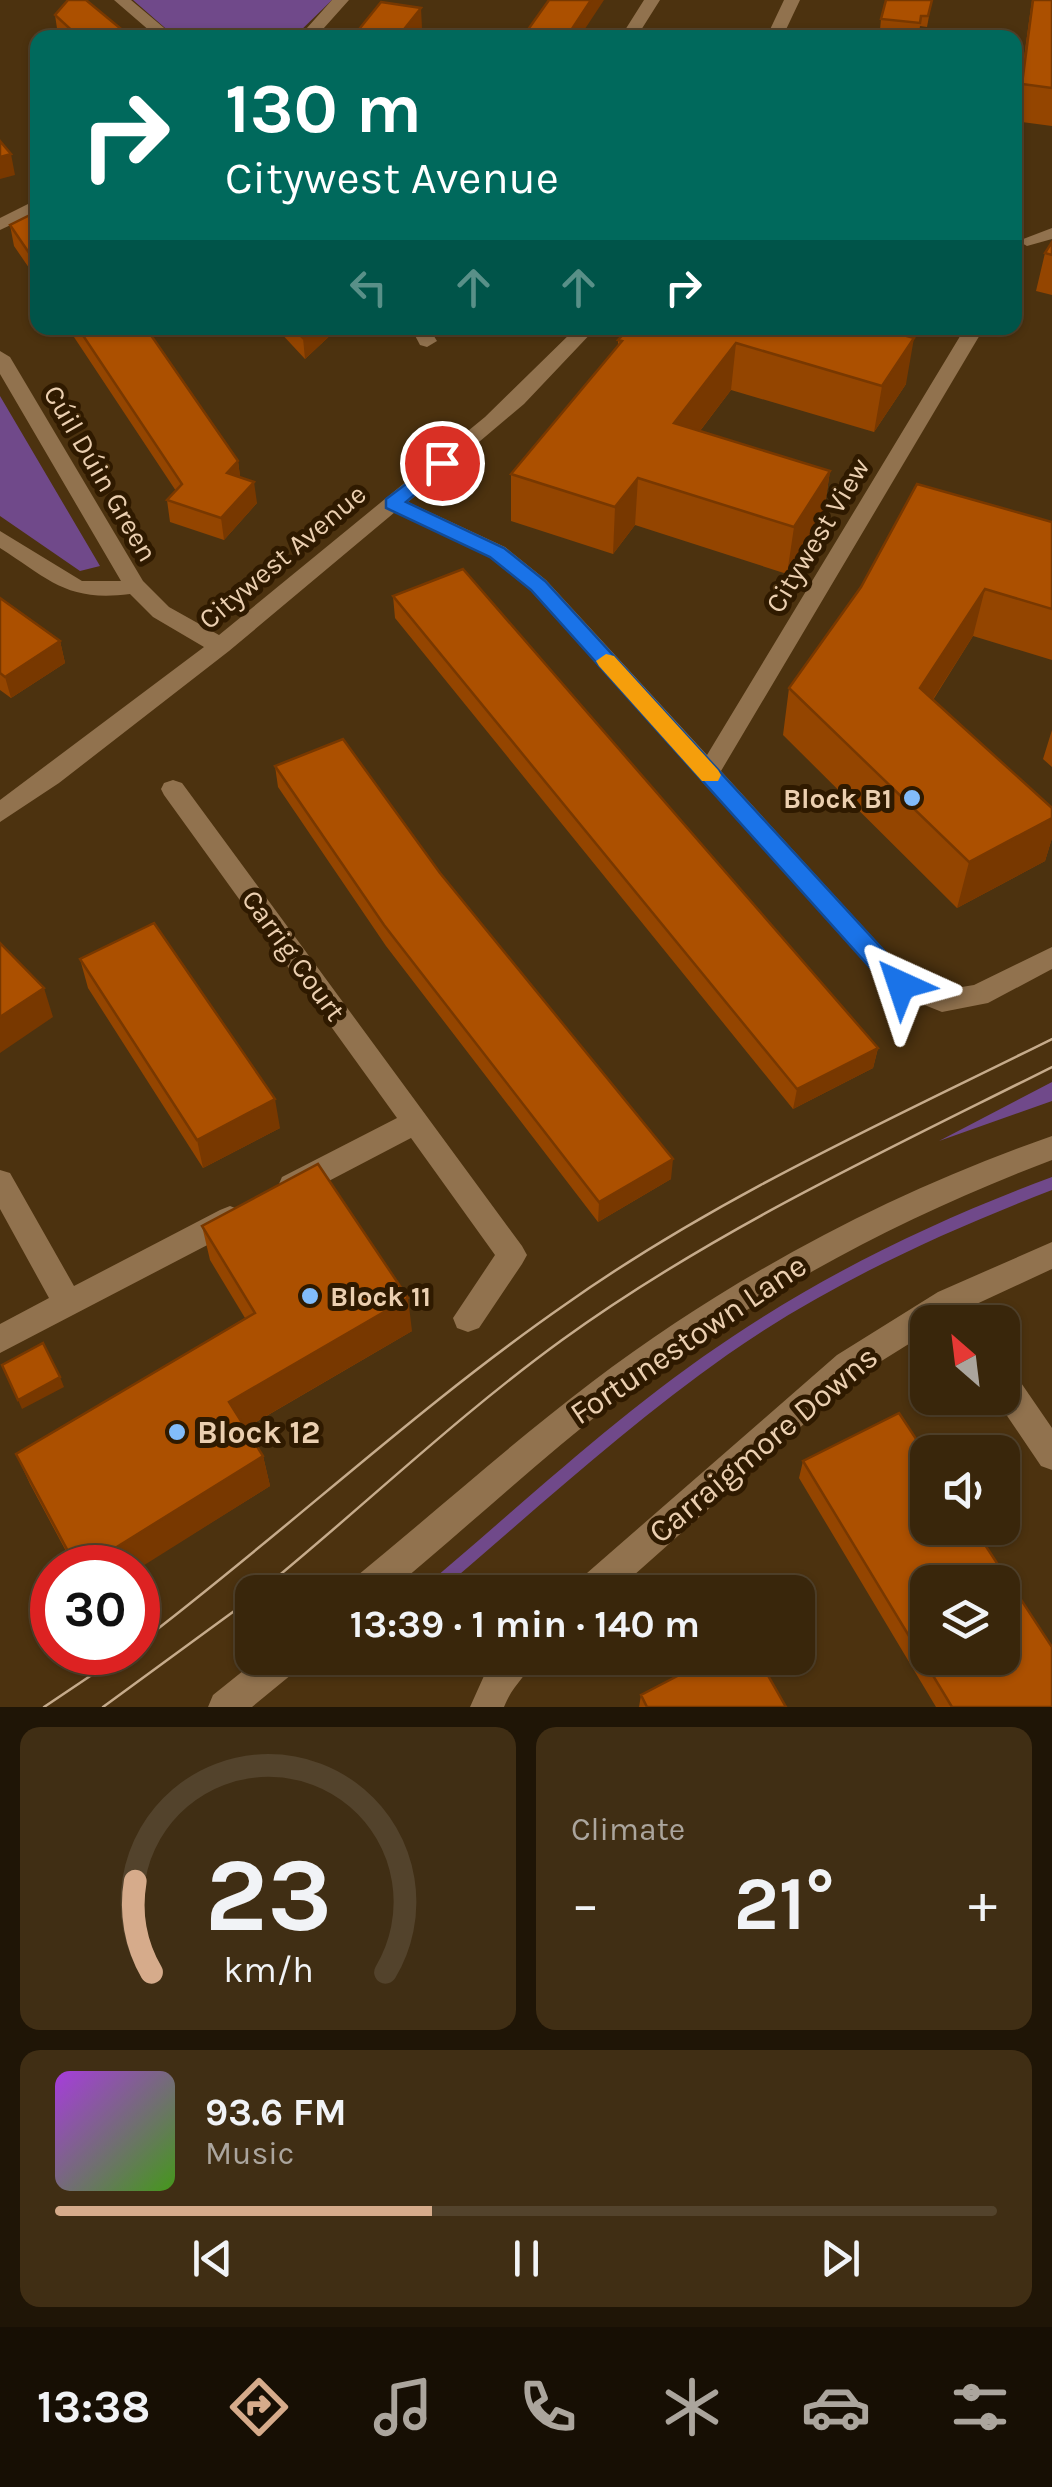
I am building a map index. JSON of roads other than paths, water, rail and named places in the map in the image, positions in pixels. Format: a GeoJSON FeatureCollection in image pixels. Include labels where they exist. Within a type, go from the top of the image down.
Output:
{"type":"FeatureCollection","features":[{"type":"Feature","properties":{"kind":"street"},"geometry":{"type":"LineString","coordinates":[[122,0],[158,30]]}},
{"type":"Feature","properties":{"kind":"street"},"geometry":{"type":"LineString","coordinates":[[313,30],[341,0]]}},
{"type":"Feature","properties":{"kind":"street"},"geometry":{"type":"LineString","coordinates":[[633,30],[652,0]]}},
{"type":"Feature","properties":{"kind":"street"},"geometry":{"type":"LineString","coordinates":[[778,30],[792,0]]}},
{"type":"Feature","properties":{"kind":"street"},"geometry":{"type":"LineString","coordinates":[[0,224],[30,208]]}},
{"type":"Feature","properties":{"kind":"street"},"geometry":{"type":"LineString","coordinates":[[1022,240],[1052,233]]}},
{"type":"Feature","properties":{"kind":"street","name":"Citywest Avenue"},"geometry":{"type":"LineString","coordinates":[[0,813],[221,646],[554,366],[580,335]]}},
{"type":"Feature","properties":{"kind":"street","name":"Citywest View"},"geometry":{"type":"LineString","coordinates":[[708,773],[972,335]]}},
{"type":"Feature","properties":{"kind":"street","name":"Cúil Dúin Green"},"geometry":{"type":"LineString","coordinates":[[0,356],[135,586],[160,612],[221,646]]}},
{"type":"Feature","properties":{"kind":"street"},"geometry":{"type":"LineString","coordinates":[[393,503],[497,552],[538,586],[901,985],[942,1001],[979,996],[1052,957]]}},
{"type":"Feature","properties":{"kind":"street"},"geometry":{"type":"LineString","coordinates":[[0,538],[76,587],[97,592],[135,586]]}},
{"type":"Feature","properties":{"kind":"street","name":"Carrig Court"},"geometry":{"type":"LineString","coordinates":[[172,788],[512,1255],[468,1318]]}},
{"type":"Feature","properties":{"kind":"street"},"geometry":{"type":"LineString","coordinates":[[0,1339],[416,1122]]}},
{"type":"Feature","properties":{"kind":"street","name":"Fortunestown Lane"},"geometry":{"type":"LineString","coordinates":[[384,1575],[546,1436],[624,1375],[720,1309],[838,1240],[920,1199],[1052,1148]]}},
{"type":"Feature","properties":{"kind":"street"},"geometry":{"type":"LineString","coordinates":[[0,1182],[68,1304]]}},
{"type":"Feature","properties":{"kind":"street","name":"Carraigmore Downs"},"geometry":{"type":"LineString","coordinates":[[968,1305],[1052,1255]]}},
{"type":"Feature","properties":{"kind":"street","name":"Carraigmore Downs"},"geometry":{"type":"LineString","coordinates":[[609,1575],[848,1365],[910,1335]]}},
{"type":"Feature","properties":{"kind":"street"},"geometry":{"type":"LineString","coordinates":[[1020,1408],[1052,1455]]}},
{"type":"Feature","properties":{"kind":"street"},"geometry":{"type":"LineString","coordinates":[[225,1707],[265,1675]]}},
{"type":"Feature","properties":{"kind":"street"},"geometry":{"type":"LineString","coordinates":[[487,1707],[499,1675]]}},
{"type":"Feature","properties":{"kind":"tram line"},"geometry":{"type":"LineString","coordinates":[[160,1627],[456,1386],[623,1265],[804,1162],[1052,1039]]}},
{"type":"Feature","properties":{"kind":"tram line"},"geometry":{"type":"LineString","coordinates":[[279,1575],[484,1400],[620,1300],[801,1194],[1052,1067]]}},
{"type":"Feature","properties":{"kind":"tram line"},"geometry":{"type":"LineString","coordinates":[[103,1707],[235,1610]]}},
{"type":"Feature","properties":{"kind":"tram line"},"geometry":{"type":"LineString","coordinates":[[44,1707],[92,1675]]}},
{"type":"Feature","properties":{"kind":"place","name":"Block B1"},"geometry":{"type":"Point","coordinates":[912,798]}},
{"type":"Feature","properties":{"kind":"place","name":"Block 11"},"geometry":{"type":"Point","coordinates":[310,1296]}},
{"type":"Feature","properties":{"kind":"place","name":"Block 12"},"geometry":{"type":"Point","coordinates":[177,1432]}}]}
